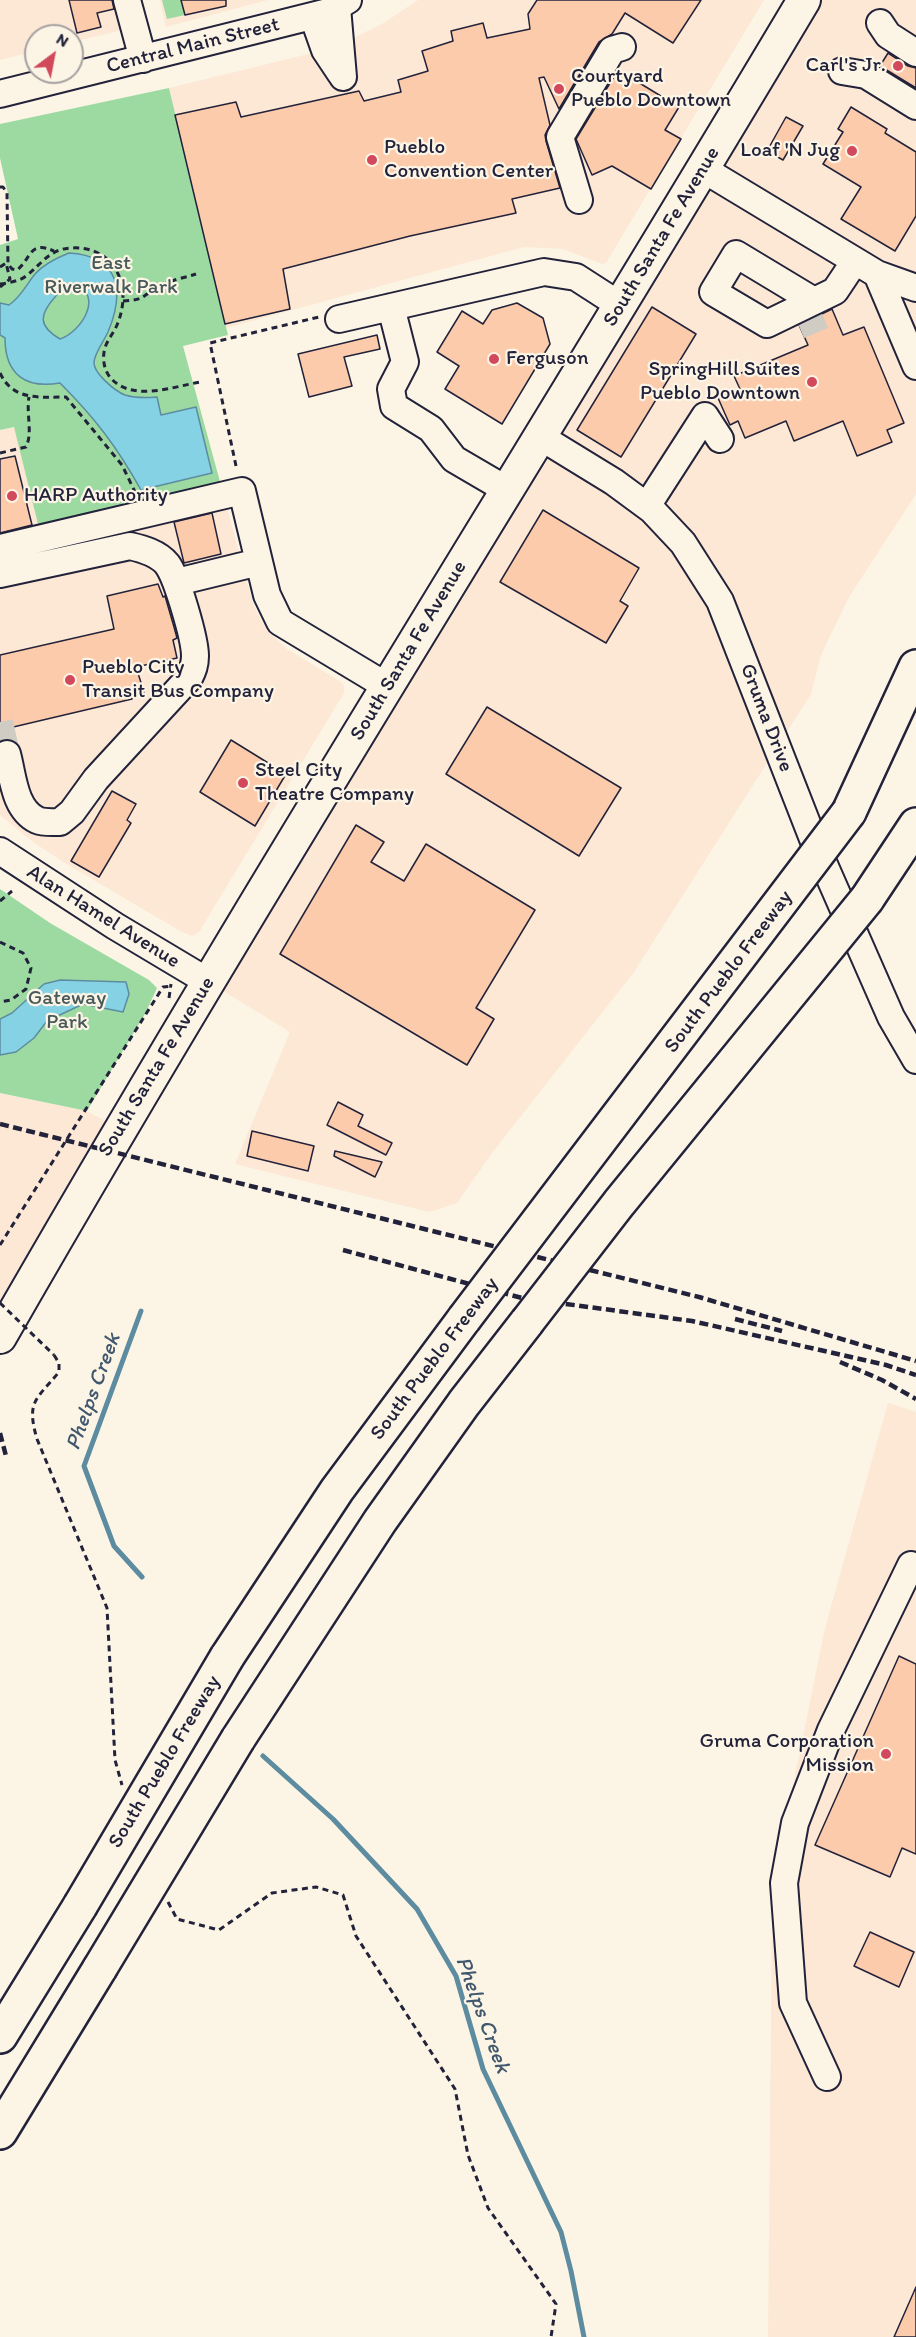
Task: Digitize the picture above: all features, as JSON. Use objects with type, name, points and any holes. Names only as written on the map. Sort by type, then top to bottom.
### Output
[{"type":"highway","points":[[849,812],[916,667]]},
{"type":"highway","name":"South Pueblo Freeway","points":[[0,2036],[80,1906],[227,1657],[338,1490],[849,812],[916,712]]},
{"type":"highway","points":[[0,2132],[238,1739],[380,1521],[464,1403],[619,1203],[867,899],[916,825]]},
{"type":"highway","points":[[867,899],[916,857]]},
{"type":"main road","name":"South Santa Fe Avenue","points":[[0,1336],[207,981],[704,170],[804,0]]},
{"type":"street","points":[[127,0],[143,59]]},
{"type":"street","points":[[313,16],[325,50],[343,77],[342,3]]},
{"type":"street","name":"Central Main Street","points":[[0,93],[313,16],[328,12],[342,3]]},
{"type":"street","points":[[880,23],[888,35],[916,53]]},
{"type":"street","points":[[579,200],[560,137],[612,50],[622,47]]},
{"type":"street","points":[[843,71],[866,75],[916,106]]},
{"type":"street","points":[[704,170],[877,274],[916,288]]},
{"type":"street","points":[[828,301],[736,254],[713,292],[767,324],[828,301],[855,261]]},
{"type":"street","points":[[329,318],[391,308],[544,272],[576,277],[621,306]]},
{"type":"street","points":[[877,274],[916,366]]},
{"type":"street","points":[[391,308],[405,362],[391,389],[394,406],[431,429],[454,459],[507,490]]},
{"type":"street","points":[[772,321],[800,326]]},
{"type":"street","points":[[647,506],[705,416],[720,439]]},
{"type":"street","name":"Gruma Drive","points":[[540,436],[647,506],[683,543],[720,601],[814,844],[891,1017],[916,1060]]},
{"type":"street","points":[[0,548],[242,491],[267,596],[280,621],[388,687]]},
{"type":"street","points":[[0,574],[130,546],[151,552],[166,562],[177,582],[195,653],[194,668],[189,678],[96,779],[72,812],[60,822],[39,821],[27,813],[20,803],[8,754]]},
{"type":"street","points":[[177,582],[259,562]]},
{"type":"street","name":"Alan Hamel Avenue","points":[[0,851],[115,926],[207,981]]},
{"type":"street","points":[[827,2078],[793,2003],[784,1883],[795,1823],[831,1731],[911,1565],[916,1567]]},
{"type":"path","points":[[0,187],[3,187],[7,193],[8,264],[12,269],[17,270],[35,249],[46,247],[54,251],[80,248],[102,254],[120,277],[122,310],[105,347],[104,367],[110,378],[133,391],[151,391],[200,382]]},
{"type":"path","points":[[2,285],[25,278],[54,251]]},
{"type":"path","points":[[0,267],[6,263],[10,279],[2,285]]},
{"type":"path","points":[[123,301],[148,296],[158,287],[196,274]]},
{"type":"path","points":[[236,466],[210,343],[329,318]]},
{"type":"path","points":[[0,373],[5,384],[29,398],[66,397],[122,465],[137,496]]},
{"type":"path","points":[[0,385],[5,384]]},
{"type":"path","points":[[0,453],[26,447],[30,439],[27,410],[29,398]]},
{"type":"path","points":[[0,901],[12,891]]},
{"type":"path","points":[[0,942],[23,953],[31,968],[26,989],[11,1000],[0,1002]]},
{"type":"path","points":[[169,1004],[170,979]]},
{"type":"path","points":[[0,1245],[163,987],[207,981]]},
{"type":"path","points":[[0,1303],[59,1362],[59,1372],[33,1403],[31,1417],[37,1439],[107,1608],[115,1760],[124,1791]]},
{"type":"path","points":[[167,1900],[177,1919],[219,1930],[272,1893],[316,1887],[343,1895],[356,1936],[455,2090],[468,2155],[488,2208],[556,2304],[551,2337]]},
{"type":"shaded area","points":[[0,0],[117,0],[123,22],[119,31],[84,39],[84,24],[24,24],[24,54],[0,60]]},
{"type":"shaded area","points":[[160,0],[268,0],[166,27]]},
{"type":"shaded area","points":[[418,0],[764,0],[606,263],[602,264],[563,249],[524,247],[226,328],[169,88],[333,48],[382,24]]},
{"type":"shaded area","points":[[804,0],[916,0],[916,494],[849,597],[821,655],[811,694],[634,972],[492,1153],[457,1203],[429,1212],[235,1164],[290,1032],[207,981]]},
{"type":"shaded area","points":[[14,427],[222,489],[253,604],[265,628],[287,649],[344,686],[344,693],[199,932],[192,936],[65,863],[33,842],[0,815],[0,430]]},
{"type":"shaded area","points":[[0,1093],[87,1111],[119,1129],[0,1337]]},
{"type":"shaded area","points":[[888,1403],[916,1412],[916,2337],[768,2337],[772,1914],[781,1844],[825,1628]]},
{"type":"green space","points":[[162,0],[181,0],[185,15],[167,19]]},
{"type":"green space","name":"East Riverwalk Park","points":[[169,88],[228,335],[183,346],[222,489],[40,532],[14,427],[0,430],[0,245],[18,239],[0,158],[0,124]]},
{"type":"green space","name":"Gateway Park","points":[[0,889],[50,923],[149,980],[157,988],[145,1014],[87,1111],[0,1093]]},
{"type":"water","points":[[69,253],[99,261],[114,278],[117,290],[113,317],[94,362],[97,371],[111,386],[125,395],[141,398],[157,397],[161,415],[196,407],[212,473],[141,490],[105,434],[60,383],[37,384],[20,377],[13,370],[6,351],[5,338],[0,335],[0,303],[9,305],[20,295],[39,270]],"holes":[[[74,284],[83,289],[88,296],[89,304],[86,313],[75,329],[60,339],[45,325],[43,320],[46,309],[65,287]]]},
{"type":"water","points":[[60,980],[126,982],[129,994],[123,1012],[83,1004],[47,1021],[34,1038],[16,1052],[0,1055],[0,1019],[12,1013],[44,984]]},
{"type":"building","points":[[69,0],[112,0],[114,9],[97,13],[101,27],[84,31],[84,24],[75,24]]},
{"type":"building","points":[[181,0],[226,0],[226,6],[185,15]]},
{"type":"building","name":"Pueblo Convention Center","points":[[537,0],[701,0],[673,43],[625,13],[612,34],[599,42],[559,109],[544,77],[539,78],[550,125],[545,135],[546,141],[560,188],[512,199],[516,213],[410,236],[283,269],[290,309],[225,324],[175,115],[236,102],[241,117],[359,91],[364,101],[401,92],[398,80],[428,71],[422,51],[453,41],[451,31],[483,23],[487,38],[530,29],[528,14]]},
{"type":"building","points":[[888,53],[908,66],[916,68],[916,88],[880,66]]},
{"type":"building","points":[[618,70],[679,107],[665,130],[681,139],[651,189],[612,166],[592,175],[576,139]]},
{"type":"building","points":[[851,107],[887,129],[885,133],[916,152],[916,216],[895,251],[841,219],[861,187],[823,164],[843,132],[838,129]]},
{"type":"building","name":"Loaf 'N Jug","points":[[786,117],[803,126],[783,160],[767,151]]},
{"type":"building","name":"Ferguson","points":[[517,303],[543,318],[550,344],[502,424],[445,389],[459,366],[437,352],[462,311],[483,324],[492,310]]},
{"type":"building","points":[[652,307],[696,334],[621,457],[577,430]]},
{"type":"building","name":"SpringHill Suites Pueblo Downtown","points":[[832,309],[843,335],[864,327],[904,423],[887,430],[892,442],[857,456],[843,421],[794,441],[786,421],[745,438],[738,421],[730,425],[718,398],[740,389],[734,376],[808,345],[799,325]]},
{"type":"building","points":[[377,335],[380,349],[344,357],[352,386],[309,397],[298,354]]},
{"type":"building","name":"HARP Authority","points":[[15,456],[32,525],[0,533],[0,459]]},
{"type":"building","points":[[543,510],[639,568],[620,601],[628,606],[606,643],[500,582]]},
{"type":"building","points":[[212,513],[221,554],[184,563],[174,522]]},
{"type":"building","name":"Pueblo City Transit Bus Company","points":[[158,584],[163,597],[165,596],[177,638],[173,640],[177,658],[136,667],[144,692],[131,695],[132,699],[9,728],[12,740],[0,741],[0,655],[114,629],[107,596]]},
{"type":"building","points":[[487,707],[621,788],[579,856],[446,774]]},
{"type":"building","name":"Steel City Theatre Company","points":[[231,740],[286,774],[255,826],[200,792]]},
{"type":"building","points":[[112,791],[136,804],[127,820],[131,823],[99,877],[71,861]]},
{"type":"building","points":[[356,825],[384,842],[371,862],[404,881],[426,844],[535,910],[476,1008],[494,1019],[467,1065],[280,954]]},
{"type":"building","points":[[338,1102],[363,1115],[358,1126],[392,1143],[386,1155],[327,1125]]},
{"type":"building","points":[[252,1131],[314,1146],[308,1171],[247,1156]]},
{"type":"building","points":[[335,1151],[382,1162],[375,1177],[334,1156]]},
{"type":"building","name":"Gruma Corporation Mission","points":[[899,1656],[916,1664],[916,1854],[902,1848],[890,1877],[815,1845]]},
{"type":"building","points":[[870,1932],[914,1952],[899,1987],[854,1966]]},
{"type":"building","points":[[916,2287],[916,2337],[894,2337]]},
{"type":"waterway","name":"Phelps Creek","points":[[141,1311],[84,1466],[114,1546],[142,1577]]},
{"type":"waterway","name":"Phelps Creek","points":[[263,1756],[333,1819],[417,1909],[456,1976],[483,2069],[561,2232],[584,2337]]},
{"type":"tunnel","points":[[799,326],[834,311]]},
{"type":"tunnel","points":[[0,722],[7,754]]},
{"type":"railway","points":[[0,1124],[699,1297],[916,1361]]},
{"type":"railway","points":[[343,1250],[522,1298],[692,1321],[886,1365],[916,1375]]},
{"type":"railway","points":[[735,1319],[782,1331]]},
{"type":"railway","points":[[840,1362],[882,1380],[916,1399]]},
{"type":"railway","points":[[0,1433],[6,1456]]},
{"type":"place","name":"Carl's Jr.","points":[[898,66]]},
{"type":"place","name":"Courtyard Pueblo Downtown","points":[[559,89]]},
{"type":"place","name":"Loaf 'N Jug","points":[[852,151]]},
{"type":"place","name":"Pueblo Convention Center","points":[[372,160]]},
{"type":"place","name":"Ferguson","points":[[494,359]]},
{"type":"place","name":"SpringHill Suites Pueblo Downtown","points":[[812,382]]},
{"type":"place","name":"HARP Authority","points":[[12,496]]},
{"type":"place","name":"Pueblo City Transit Bus Company","points":[[70,680]]},
{"type":"place","name":"Steel City Theatre Company","points":[[243,783]]},
{"type":"place","name":"Gruma Corporation Mission","points":[[886,1754]]}]
